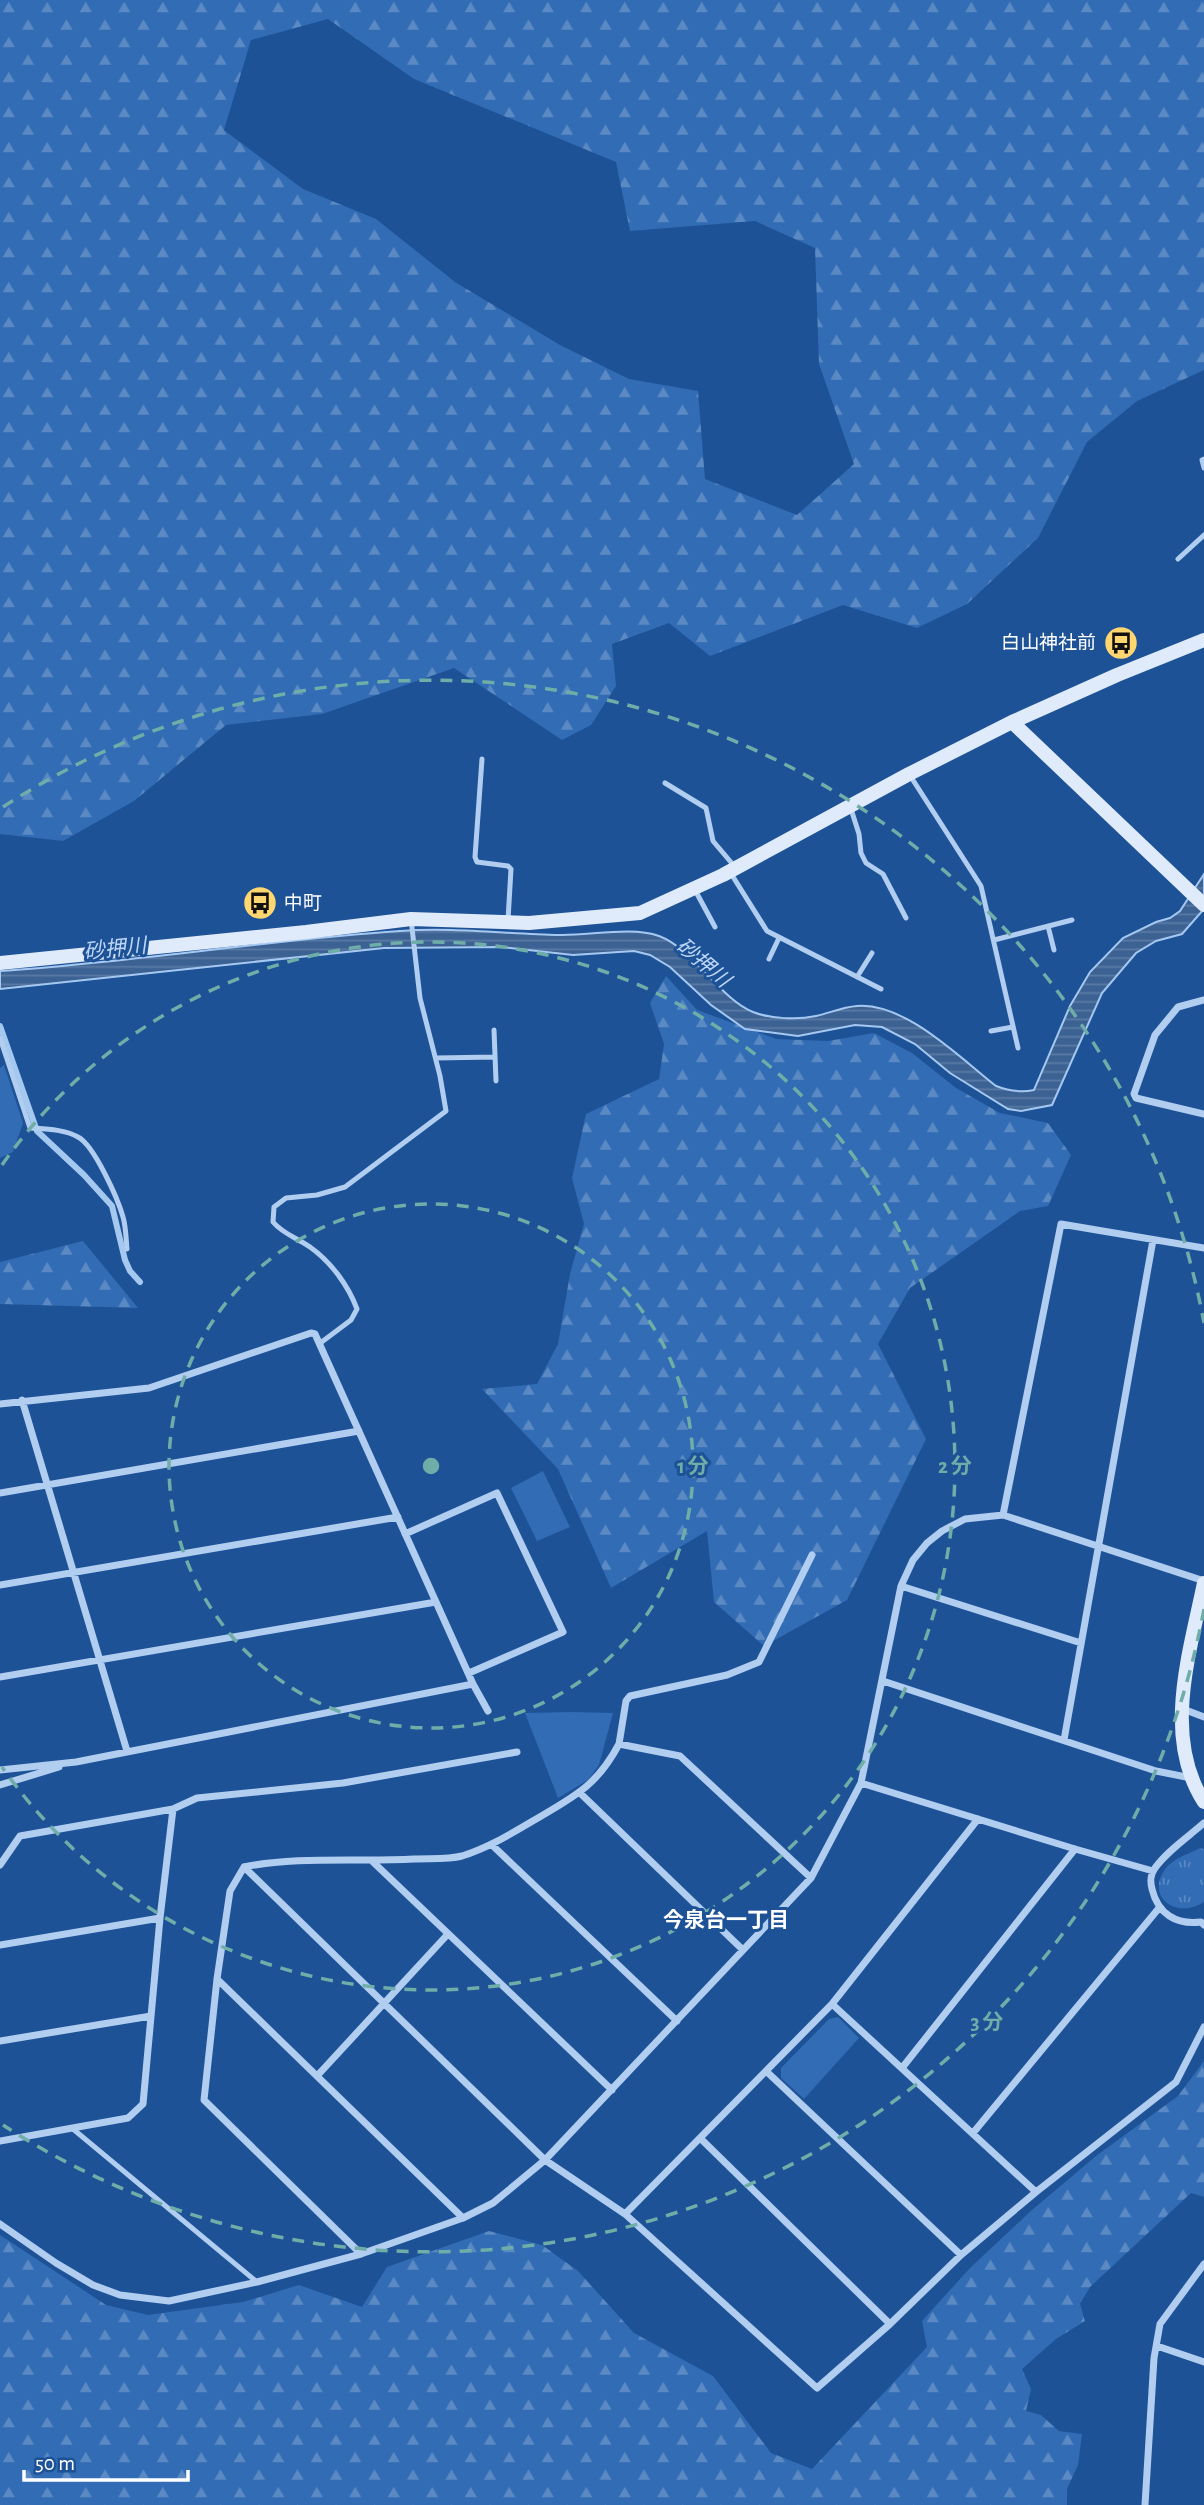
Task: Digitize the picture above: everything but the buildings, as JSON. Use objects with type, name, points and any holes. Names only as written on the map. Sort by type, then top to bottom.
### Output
[{"type":"street","points":[[0,963],[411,919],[529,923],[640,914],[733,870],[909,774],[1012,722],[1204,640]]},
{"type":"street","points":[[1012,722],[1204,905]]},
{"type":"street","points":[[1204,1000],[1178,1007],[1155,1035],[1134,1094],[1136,1098],[1204,1114]]},
{"type":"street","points":[[1003,1515],[1061,1224],[1204,1248]]},
{"type":"street","points":[[1064,1740],[1153,1240]]},
{"type":"street","points":[[0,1404],[149,1388],[311,1333],[315,1334],[473,1684],[488,1711]]},
{"type":"street","points":[[22,1401],[127,1751]]},
{"type":"street","points":[[0,1493],[359,1431]]},
{"type":"street","points":[[405,1534],[497,1493],[563,1632],[468,1673]]},
{"type":"street","points":[[0,2224],[93,2284],[120,2295],[169,2301],[257,2282],[361,2254],[463,2218],[493,2203],[545,2160],[811,1878],[861,1783],[901,1586],[913,1560],[927,1543],[942,1531],[965,1519],[1003,1515],[1204,1582],[1189,1655],[1182,1737],[1191,1778],[1204,1802]]},
{"type":"street","points":[[0,1585],[398,1517]]},
{"type":"street","points":[[361,2254],[204,2101],[216,1979],[230,1891],[244,1867],[265,1862],[459,1857],[492,1845],[594,1782],[608,1765],[619,1744],[626,1702],[631,1696],[727,1675],[759,1662],[812,1555]]},
{"type":"street","points":[[901,1586],[1081,1643]]},
{"type":"street","points":[[0,1677],[436,1602]]},
{"type":"street","points":[[883,1681],[1156,1771],[1191,1778]]},
{"type":"street","points":[[0,1786],[76,1762],[127,1751],[473,1684]]},
{"type":"street","points":[[1183,1709],[1204,1717]]},
{"type":"street","points":[[619,1744],[680,1756],[811,1878]]},
{"type":"street","points":[[0,1865],[20,1836],[173,1809],[197,1798],[343,1783],[517,1752]]},
{"type":"street","points":[[0,1770],[76,1762]]},
{"type":"street","points":[[861,1783],[1153,1871]]},
{"type":"street","points":[[580,1793],[743,1950]]},
{"type":"street","points":[[0,2141],[128,2118],[143,2104],[173,1809]]},
{"type":"street","points":[[625,2214],[832,2004],[978,1819]]},
{"type":"street","points":[[1203,1922],[1188,1924],[1172,1919],[1159,1908],[1150,1881],[1153,1871],[1165,1857],[1204,1823]]},
{"type":"street","points":[[492,1845],[677,2021]]},
{"type":"street","points":[[902,2068],[1075,1849]]},
{"type":"street","points":[[372,1861],[612,2090]]},
{"type":"street","points":[[244,1867],[545,2160],[625,2214],[817,2389],[890,2324],[961,2255],[1176,2082],[1204,2027]]},
{"type":"street","points":[[972,2133],[1159,1908]]},
{"type":"street","points":[[0,1945],[160,1918]]},
{"type":"street","points":[[317,2076],[448,1934]]},
{"type":"street","points":[[216,1979],[463,2218]]},
{"type":"street","points":[[832,2004],[1036,2192]]},
{"type":"street","points":[[0,2041],[151,2016]]},
{"type":"street","points":[[766,2071],[961,2255]]},
{"type":"street","points":[[700,2138],[890,2324]]},
{"type":"street","points":[[1145,2505],[1160,2324],[1204,2264]]},
{"type":"street","points":[[1157,2346],[1204,2362]]},
{"type":"lane","points":[[1204,459],[1204,468]]},
{"type":"lane","points":[[1178,559],[1204,535]]},
{"type":"lane","points":[[482,759],[475,857],[477,862],[508,866],[510,869],[507,923]]},
{"type":"lane","points":[[909,774],[981,886],[1018,1048]]},
{"type":"lane","points":[[665,783],[706,808],[713,841],[733,870],[766,932],[881,989]]},
{"type":"lane","points":[[849,806],[866,863],[883,874],[906,918]]},
{"type":"lane","points":[[694,888],[715,928]]},
{"type":"lane","points":[[319,1344],[351,1320],[357,1309],[347,1288],[326,1262],[311,1248],[273,1222],[274,1207],[286,1198],[317,1195],[345,1186],[446,1111],[436,1058],[420,998],[411,919]]},
{"type":"lane","points":[[994,940],[1072,920]]},
{"type":"lane","points":[[1048,926],[1054,950]]},
{"type":"lane","points":[[769,959],[779,938]]},
{"type":"lane","points":[[857,977],[872,953]]},
{"type":"lane","points":[[991,1031],[1013,1027]]},
{"type":"lane","points":[[494,1030],[496,1081]]},
{"type":"lane","points":[[0,1038],[30,1128],[58,1131],[80,1138],[112,1187],[123,1217],[127,1249]]},
{"type":"lane","points":[[436,1058],[494,1057]]},
{"type":"lane","points":[[73,2129],[257,2282]]},
{"type":"green space","points":[[0,0],[1204,0],[1204,370],[1137,401],[1087,442],[1038,538],[967,604],[917,628],[843,605],[710,656],[669,623],[612,644],[616,686],[591,725],[562,740],[454,668],[322,714],[226,725],[134,801],[63,841],[0,834]],"holes":[[[328,19],[414,79],[616,162],[630,231],[755,221],[815,248],[819,364],[854,464],[797,515],[705,479],[698,391],[629,379],[560,345],[455,282],[376,219],[303,189],[224,130],[251,40]]]},
{"type":"green space","points":[[666,976],[697,1010],[776,1039],[828,1041],[874,1033],[912,1053],[956,1088],[1000,1113],[1048,1123],[1071,1155],[1048,1206],[1020,1211],[910,1288],[878,1344],[926,1439],[847,1600],[764,1646],[714,1602],[707,1531],[611,1588],[558,1469],[482,1389],[537,1384],[558,1344],[570,1274],[584,1224],[572,1178],[586,1114],[659,1079],[664,1044],[650,1003]]},
{"type":"green space","points":[[4,1065],[23,1123],[13,1152],[0,1158],[0,1068]]},
{"type":"green space","points":[[83,1241],[138,1308],[0,1304],[0,1262]]},
{"type":"green space","points":[[543,1471],[570,1527],[537,1541],[511,1488]]},
{"type":"green space","points":[[525,1713],[613,1713],[599,1765],[588,1780],[558,1798]]},
{"type":"green space","points":[[1200,1848],[1204,1849],[1204,1902],[1194,1907],[1174,1907],[1161,1896],[1160,1879],[1173,1862]]},
{"type":"green space","points":[[838,2017],[859,2038],[804,2099],[781,2078],[781,2068],[829,2019]]},
{"type":"green space","points":[[1204,2061],[1204,2197],[1191,2193],[1090,2287],[1080,2304],[1085,2321],[1056,2339],[1022,2369],[1031,2389],[1026,2411],[1041,2415],[1059,2431],[1082,2434],[1078,2465],[1067,2489],[1067,2505],[0,2505],[0,2235],[106,2305],[148,2315],[243,2302],[299,2285],[362,2307],[387,2267],[489,2231],[542,2245],[578,2271],[634,2333],[713,2376],[771,2453],[812,2469],[927,2347],[922,2321],[970,2268],[1032,2210],[1096,2156],[1178,2096]]},
{"type":"shaded area","name":"砂押川","points":[[1204,874],[1204,909],[1182,934],[1156,941],[1136,953],[1102,993],[1052,1105],[1021,1111],[1008,1109],[950,1073],[915,1044],[882,1027],[855,1025],[798,1036],[745,1029],[711,1005],[670,967],[650,955],[634,951],[573,955],[501,947],[384,948],[0,989],[0,971],[350,935],[420,930],[559,935],[648,933],[659,936],[684,952],[730,997],[753,1012],[776,1017],[801,1018],[857,1006],[875,1007],[913,1022],[949,1047],[996,1086],[1029,1091],[1034,1090],[1070,1006],[1090,972],[1123,938],[1180,911]]},
{"type":"waterway","points":[[0,1026],[37,1131],[84,1175],[112,1206],[125,1260],[140,1282]]},
{"type":"place","name":"白山神社前","points":[[1121,643]]},
{"type":"place","name":"中町","points":[[260,903]]},
{"type":"district","name":"今泉台一丁目","points":[[726,1920]]}]
